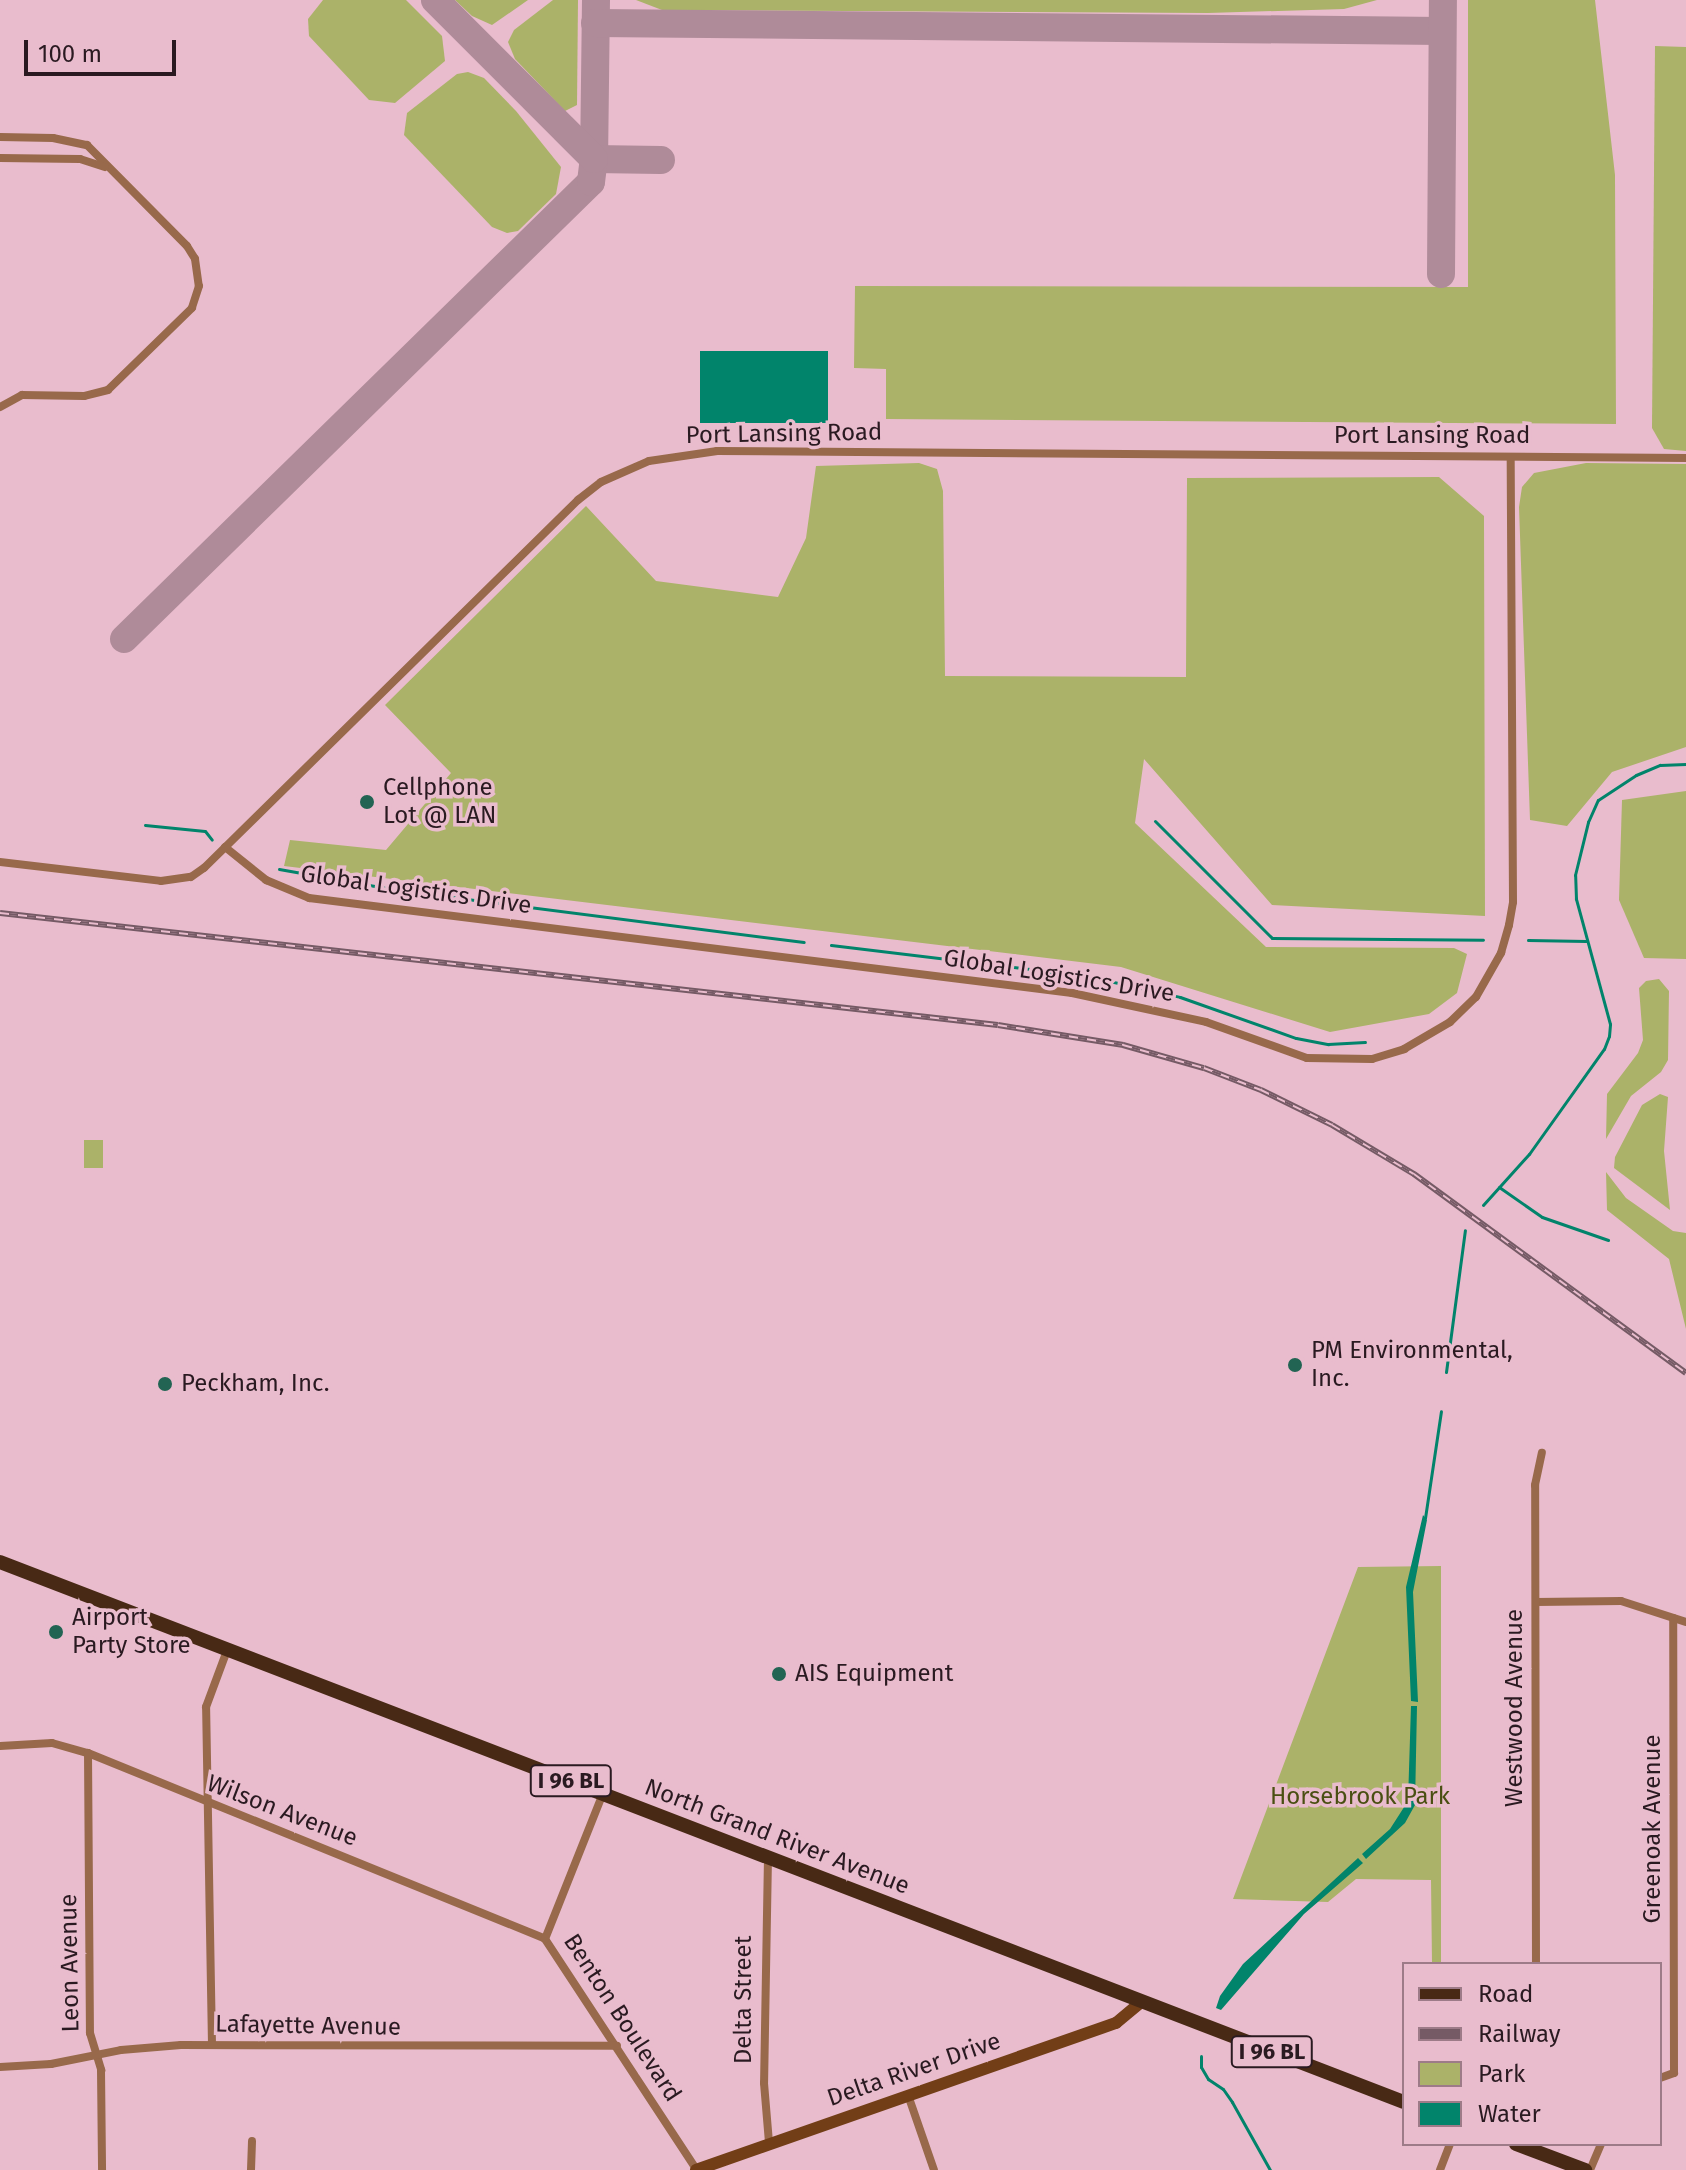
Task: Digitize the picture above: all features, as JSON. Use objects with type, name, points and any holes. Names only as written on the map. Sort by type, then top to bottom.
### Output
[{"type":"main road","name":"North Grand River Avenue","points":[[0,1562],[1402,2101]]},
{"type":"main road","points":[[1526,2146],[1587,2170]]},
{"type":"street","points":[[0,137],[77,141],[110,169],[195,259],[199,286],[192,308],[108,390],[84,396],[22,395],[0,407]]},
{"type":"street","points":[[0,158],[80,159],[110,169]]},
{"type":"street","name":"Port Lansing Road","points":[[0,862],[180,880],[204,868],[578,500],[601,482],[649,461],[717,451],[1686,458]]},
{"type":"street","name":"Global Logistics Drive","points":[[225,847],[266,880],[309,898],[1099,997],[1206,1022],[1307,1058],[1372,1059],[1404,1049],[1450,1022],[1476,997],[1501,953],[1509,925],[1513,902],[1511,457]]},
{"type":"street","name":"Westwood Avenue","points":[[1536,1962],[1535,1485],[1542,1453]]},
{"type":"street","points":[[1536,1602],[1621,1601],[1686,1622]]},
{"type":"street","name":"Greenoak Avenue","points":[[1673,1618],[1674,2073]]},
{"type":"street","points":[[212,2045],[207,1697],[228,1648]]},
{"type":"street","name":"Wilson Avenue","points":[[0,1746],[52,1743],[88,1753],[208,1805],[545,1939]]},
{"type":"street","name":"Leon Avenue","points":[[88,1753],[90,2033],[94,2055],[101,2070],[102,2170]]},
{"type":"street","name":"Benton Boulevard","points":[[603,1793],[545,1939],[696,2170]]},
{"type":"street","points":[[1673,1798],[1686,1798]]},
{"type":"street","name":"Delta Street","points":[[768,1857],[764,1891],[764,2083],[769,2143]]},
{"type":"street","points":[[1674,1936],[1686,1936]]},
{"type":"street","name":"Delta River Drive","points":[[696,2170],[1116,2023],[1141,2002]]},
{"type":"street","name":"Lafayette Avenue","points":[[0,2067],[51,2064],[144,2047],[617,2046]]},
{"type":"street","points":[[1662,2077],[1686,2073]]},
{"type":"street","points":[[908,2095],[934,2170]]},
{"type":"street","points":[[251,2170],[252,2141]]},
{"type":"street","points":[[1440,2170],[1449,2146]]},
{"type":"street","points":[[1587,2170],[1600,2146]]},
{"type":"green space","points":[[323,0],[406,0],[442,36],[445,61],[395,103],[369,100],[309,36],[308,19]]},
{"type":"green space","points":[[455,0],[528,0],[492,25],[472,16]]},
{"type":"green space","points":[[553,0],[578,0],[577,105],[565,111],[515,59],[508,42],[514,30]]},
{"type":"green space","points":[[636,0],[1377,0],[1344,9],[1208,13],[662,10]]},
{"type":"green space","points":[[1468,0],[1595,0],[1615,175],[1616,424],[886,419],[886,369],[854,368],[855,286],[1468,287]]},
{"type":"green space","points":[[1655,46],[1686,47],[1686,451],[1664,449],[1652,428]]},
{"type":"green space","points":[[468,72],[484,78],[516,111],[561,167],[556,194],[518,231],[507,233],[492,227],[404,135],[407,113],[457,74]]},
{"type":"green space","points":[[919,463],[937,469],[943,491],[945,676],[1186,677],[1187,478],[1439,477],[1484,516],[1485,916],[1272,905],[1144,759],[1135,823],[1266,947],[1454,948],[1467,954],[1457,993],[1429,1014],[1330,1032],[1121,967],[284,866],[290,840],[386,850],[451,773],[385,705],[586,506],[656,581],[778,597],[806,538],[816,466]]},
{"type":"green space","points":[[1586,463],[1686,464],[1686,747],[1612,772],[1567,826],[1530,820],[1519,507],[1522,487],[1534,473]]},
{"type":"green space","points":[[1686,791],[1686,959],[1644,958],[1619,900],[1622,800]]},
{"type":"green space","points":[[1659,979],[1669,991],[1668,1060],[1661,1072],[1631,1096],[1606,1139],[1607,1094],[1638,1053],[1643,1040],[1639,988],[1646,981]]},
{"type":"green space","points":[[1660,1094],[1668,1097],[1664,1151],[1670,1210],[1614,1168],[1615,1157],[1642,1105]]},
{"type":"green space","points":[[84,1140],[103,1140],[103,1168],[84,1168]]},
{"type":"green space","points":[[1606,1172],[1626,1198],[1673,1231],[1686,1233],[1686,1329],[1669,1259],[1607,1210]]},
{"type":"green space","name":"Horsebrook Park","points":[[1441,1566],[1441,1962],[1432,1962],[1431,1880],[1356,1879],[1328,1902],[1233,1899],[1358,1567]]},
{"type":"water","points":[[700,351],[828,351],[828,423],[700,423]]},
{"type":"water","points":[[1423,1515],[1427,1520],[1413,1592],[1418,1702],[1411,1701],[1406,1587]]},
{"type":"water","points":[[1411,1706],[1417,1706],[1415,1805],[1405,1823],[1366,1859],[1362,1854],[1390,1829],[1408,1801]]},
{"type":"water","points":[[1358,1858],[1363,1863],[1304,1914],[1221,2010],[1216,2008],[1220,1996],[1243,1964]]},
{"type":"waterway","points":[[1483,1205],[1529,1154],[1604,1049],[1609,1036],[1610,1024],[1576,899],[1575,875],[1588,822],[1598,800],[1636,775],[1660,765],[1686,764]]},
{"type":"waterway","points":[[1155,821],[1272,938],[1483,940]]},
{"type":"waterway","points":[[145,825],[205,831],[212,840]]},
{"type":"waterway","points":[[279,869],[397,890],[804,942]]},
{"type":"waterway","points":[[1528,940],[1586,941]]},
{"type":"waterway","points":[[831,945],[1087,976],[1180,997],[1296,1038],[1328,1044],[1365,1042]]},
{"type":"waterway","points":[[1499,1187],[1542,1217],[1608,1240]]},
{"type":"waterway","points":[[1446,1372],[1465,1230]]},
{"type":"waterway","points":[[1425,1518],[1441,1411]]},
{"type":"waterway","points":[[1201,2056],[1201,2067],[1208,2079],[1223,2089],[1232,2102],[1270,2170]]},
{"type":"taxiway","points":[[124,639],[591,182],[594,159],[435,0]]},
{"type":"taxiway","points":[[596,0],[594,159],[661,160]]},
{"type":"taxiway","points":[[1441,274],[1443,0]]},
{"type":"taxiway","points":[[595,23],[1442,31]]},
{"type":"railway","points":[[0,913],[998,1025],[1123,1045],[1204,1068],[1261,1090],[1332,1125],[1414,1174],[1686,1373]]},
{"type":"place","name":"Cellphone Lot @ LAN","points":[[367,802]]},
{"type":"place","name":"PM Environmental, Inc.","points":[[1295,1365]]},
{"type":"place","name":"Peckham, Inc.","points":[[165,1384]]},
{"type":"place","name":"Airport Party Store","points":[[56,1632]]},
{"type":"place","name":"AIS Equipment","points":[[779,1674]]}]
